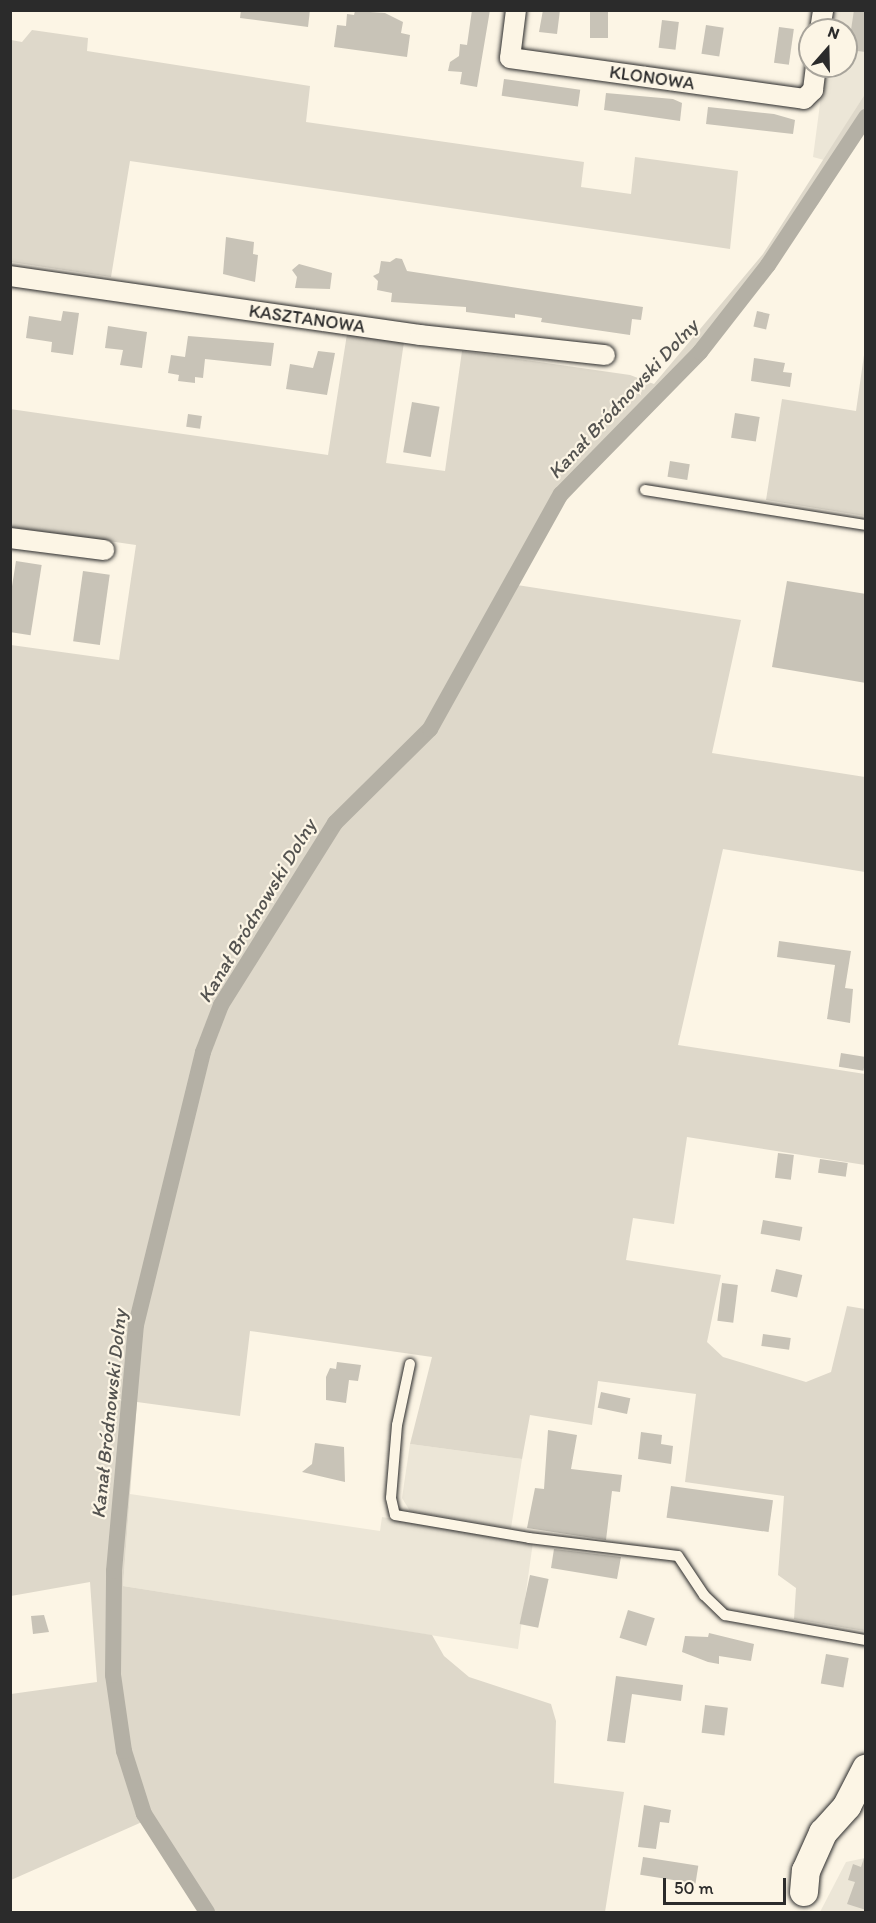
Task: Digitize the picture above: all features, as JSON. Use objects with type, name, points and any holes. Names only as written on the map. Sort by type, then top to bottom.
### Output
[{"type":"main road","points":[[799,1902],[806,1871],[823,1833],[856,1810],[866,1769]]},
{"type":"street","name":"KLONOWA","points":[[516,10],[510,58],[804,99],[813,90],[814,78]]},
{"type":"street","name":"KASZTANOWA","points":[[10,276],[420,335],[605,355]]},
{"type":"street","points":[[10,538],[104,550]]},
{"type":"lane","points":[[645,490],[866,525]]},
{"type":"lane","points":[[410,1364],[397,1425],[391,1498],[395,1515],[529,1538],[678,1556],[704,1595],[725,1616],[866,1640]]},
{"type":"shaded area","points":[[832,11],[865,11],[865,94],[824,160],[813,157],[823,78],[858,78],[858,18],[831,18]]},
{"type":"shaded area","points":[[32,30],[88,38],[87,51],[310,86],[306,122],[584,162],[581,187],[631,194],[635,157],[738,171],[730,249],[130,161],[111,277],[11,262],[11,40],[22,42]]},
{"type":"shaded area","points":[[865,94],[865,129],[818,204],[743,306],[557,511],[517,585],[741,620],[712,753],[865,777],[865,872],[723,849],[678,1045],[865,1074],[865,1165],[687,1137],[674,1224],[633,1218],[626,1260],[721,1275],[707,1342],[723,1357],[806,1382],[831,1372],[847,1306],[865,1309],[865,1631],[794,1619],[796,1588],[778,1575],[784,1496],[685,1482],[696,1394],[598,1381],[592,1425],[530,1415],[522,1459],[410,1444],[432,1357],[250,1331],[240,1416],[137,1402],[123,1586],[432,1635],[444,1656],[469,1677],[551,1704],[556,1721],[554,1783],[624,1792],[605,1912],[201,1912],[142,1822],[11,1880],[11,1694],[97,1682],[90,1582],[11,1596],[11,645],[119,660],[136,545],[11,527],[10,409],[328,455],[347,334],[404,342],[386,463],[445,471],[462,351],[630,375],[654,384],[763,254]]},
{"type":"shaded area","points":[[865,348],[865,516],[766,500],[782,399],[856,411]]},
{"type":"shaded area","points":[[410,1444],[522,1459],[511,1528],[410,1511],[402,1498]]},
{"type":"shaded area","points":[[130,1494],[380,1531],[382,1517],[533,1542],[518,1649],[123,1586]]},
{"type":"shaded area","points":[[865,1858],[865,1912],[820,1912],[846,1862]]},
{"type":"building","points":[[241,10],[310,10],[308,27],[240,18]]},
{"type":"building","points":[[472,10],[490,10],[477,87],[460,84],[462,72],[448,71],[450,62],[459,56],[460,44],[467,45]]},
{"type":"building","points":[[543,10],[560,10],[557,34],[539,32]]},
{"type":"building","points":[[590,10],[608,10],[608,38],[590,38]]},
{"type":"building","points":[[854,10],[866,10],[866,52],[858,51],[858,18],[853,18]]},
{"type":"building","points":[[355,11],[385,13],[403,22],[401,33],[410,35],[407,57],[334,47],[337,25],[346,26],[347,14],[354,15]]},
{"type":"building","points":[[662,20],[679,22],[675,50],[659,48]]},
{"type":"building","points":[[706,25],[724,28],[719,56],[701,54]]},
{"type":"building","points":[[779,27],[794,29],[789,65],[774,63]]},
{"type":"building","points":[[504,79],[580,90],[578,107],[502,96]]},
{"type":"building","points":[[606,93],[673,99],[682,103],[680,121],[604,110]]},
{"type":"building","points":[[708,107],[774,114],[795,120],[793,134],[706,124]]},
{"type":"building","points":[[226,237],[254,242],[253,254],[258,255],[255,282],[223,274]]},
{"type":"building","points":[[396,258],[402,259],[407,271],[643,307],[641,320],[632,319],[630,335],[541,322],[542,318],[515,314],[515,318],[466,312],[466,307],[391,302],[392,293],[377,290],[378,281],[373,276],[379,273],[381,261],[390,262]]},
{"type":"building","points":[[299,264],[332,273],[330,289],[295,288],[297,277],[292,270]]},
{"type":"building","points":[[63,311],[79,313],[73,355],[51,352],[52,342],[26,338],[29,316],[61,321]]},
{"type":"building","points":[[757,311],[770,314],[766,330],[753,327]]},
{"type":"building","points":[[108,326],[147,332],[142,368],[120,365],[123,350],[105,348]]},
{"type":"building","points":[[188,336],[274,343],[271,366],[205,359],[203,378],[195,377],[195,383],[178,381],[179,375],[168,373],[171,355],[185,357]]},
{"type":"building","points":[[318,351],[335,353],[327,395],[286,389],[290,364],[313,368]]},
{"type":"building","points":[[754,358],[785,363],[783,372],[792,373],[790,387],[751,381]]},
{"type":"building","points":[[412,402],[440,407],[431,457],[403,452]]},
{"type":"building","points":[[735,413],[760,417],[756,442],[731,438]]},
{"type":"building","points":[[188,414],[202,416],[200,429],[186,427]]},
{"type":"building","points":[[670,461],[690,464],[687,480],[667,477]]},
{"type":"building","points":[[16,561],[42,565],[31,635],[10,632],[10,599]]},
{"type":"building","points":[[83,571],[110,575],[100,645],[73,641]]},
{"type":"building","points":[[787,581],[866,594],[866,683],[772,667]]},
{"type":"building","points":[[779,941],[851,951],[845,988],[853,989],[850,1023],[827,1019],[835,965],[777,957]]},
{"type":"building","points":[[841,1053],[866,1057],[864,1071],[839,1067]]},
{"type":"building","points":[[778,1153],[794,1155],[791,1180],[775,1178]]},
{"type":"building","points":[[820,1159],[848,1163],[846,1177],[818,1173]]},
{"type":"building","points":[[763,1220],[802,1227],[800,1241],[761,1234]]},
{"type":"building","points":[[776,1269],[802,1275],[797,1297],[771,1291]]},
{"type":"building","points":[[722,1283],[738,1285],[733,1323],[717,1321]]},
{"type":"building","points":[[763,1334],[791,1338],[789,1350],[761,1346]]},
{"type":"building","points":[[337,1362],[361,1365],[358,1381],[349,1380],[346,1403],[326,1400],[326,1377],[330,1368],[336,1369]]},
{"type":"building","points":[[601,1392],[630,1398],[627,1414],[598,1408]]},
{"type":"building","points":[[548,1430],[577,1435],[571,1469],[622,1475],[620,1492],[612,1491],[606,1540],[527,1528],[535,1488],[544,1489]]},
{"type":"building","points":[[641,1432],[662,1435],[661,1444],[673,1446],[671,1464],[638,1459]]},
{"type":"building","points":[[315,1443],[344,1447],[345,1482],[302,1472],[312,1464]]},
{"type":"building","points":[[671,1486],[773,1500],[769,1532],[667,1518]]},
{"type":"building","points":[[554,1549],[621,1557],[617,1579],[551,1568]]},
{"type":"building","points":[[530,1575],[549,1579],[538,1628],[520,1624]]},
{"type":"building","points":[[628,1610],[655,1618],[646,1646],[620,1638]]},
{"type":"building","points":[[44,1615],[49,1632],[33,1634],[31,1616]]},
{"type":"building","points":[[709,1633],[754,1644],[751,1661],[719,1656],[719,1664],[682,1652],[685,1636],[708,1637]]},
{"type":"building","points":[[826,1654],[849,1658],[843,1688],[821,1684]]},
{"type":"building","points":[[616,1676],[683,1685],[681,1701],[632,1694],[625,1743],[607,1741]]},
{"type":"building","points":[[705,1705],[728,1708],[724,1736],[702,1733]]},
{"type":"building","points":[[644,1805],[671,1810],[669,1823],[660,1822],[656,1849],[638,1847]]},
{"type":"building","points":[[643,1857],[698,1866],[695,1884],[640,1875]]},
{"type":"building","points":[[864,1858],[866,1859],[866,1910],[847,1904],[855,1882],[848,1880],[853,1864],[861,1867]]},
{"type":"waterway","name":"Kanał Bródnowski Dolny","points":[[207,1912],[144,1814],[124,1751],[113,1675],[114,1571],[136,1325],[203,1052],[221,1005],[335,823],[430,729],[561,494],[700,352],[768,265],[866,117]]}]
